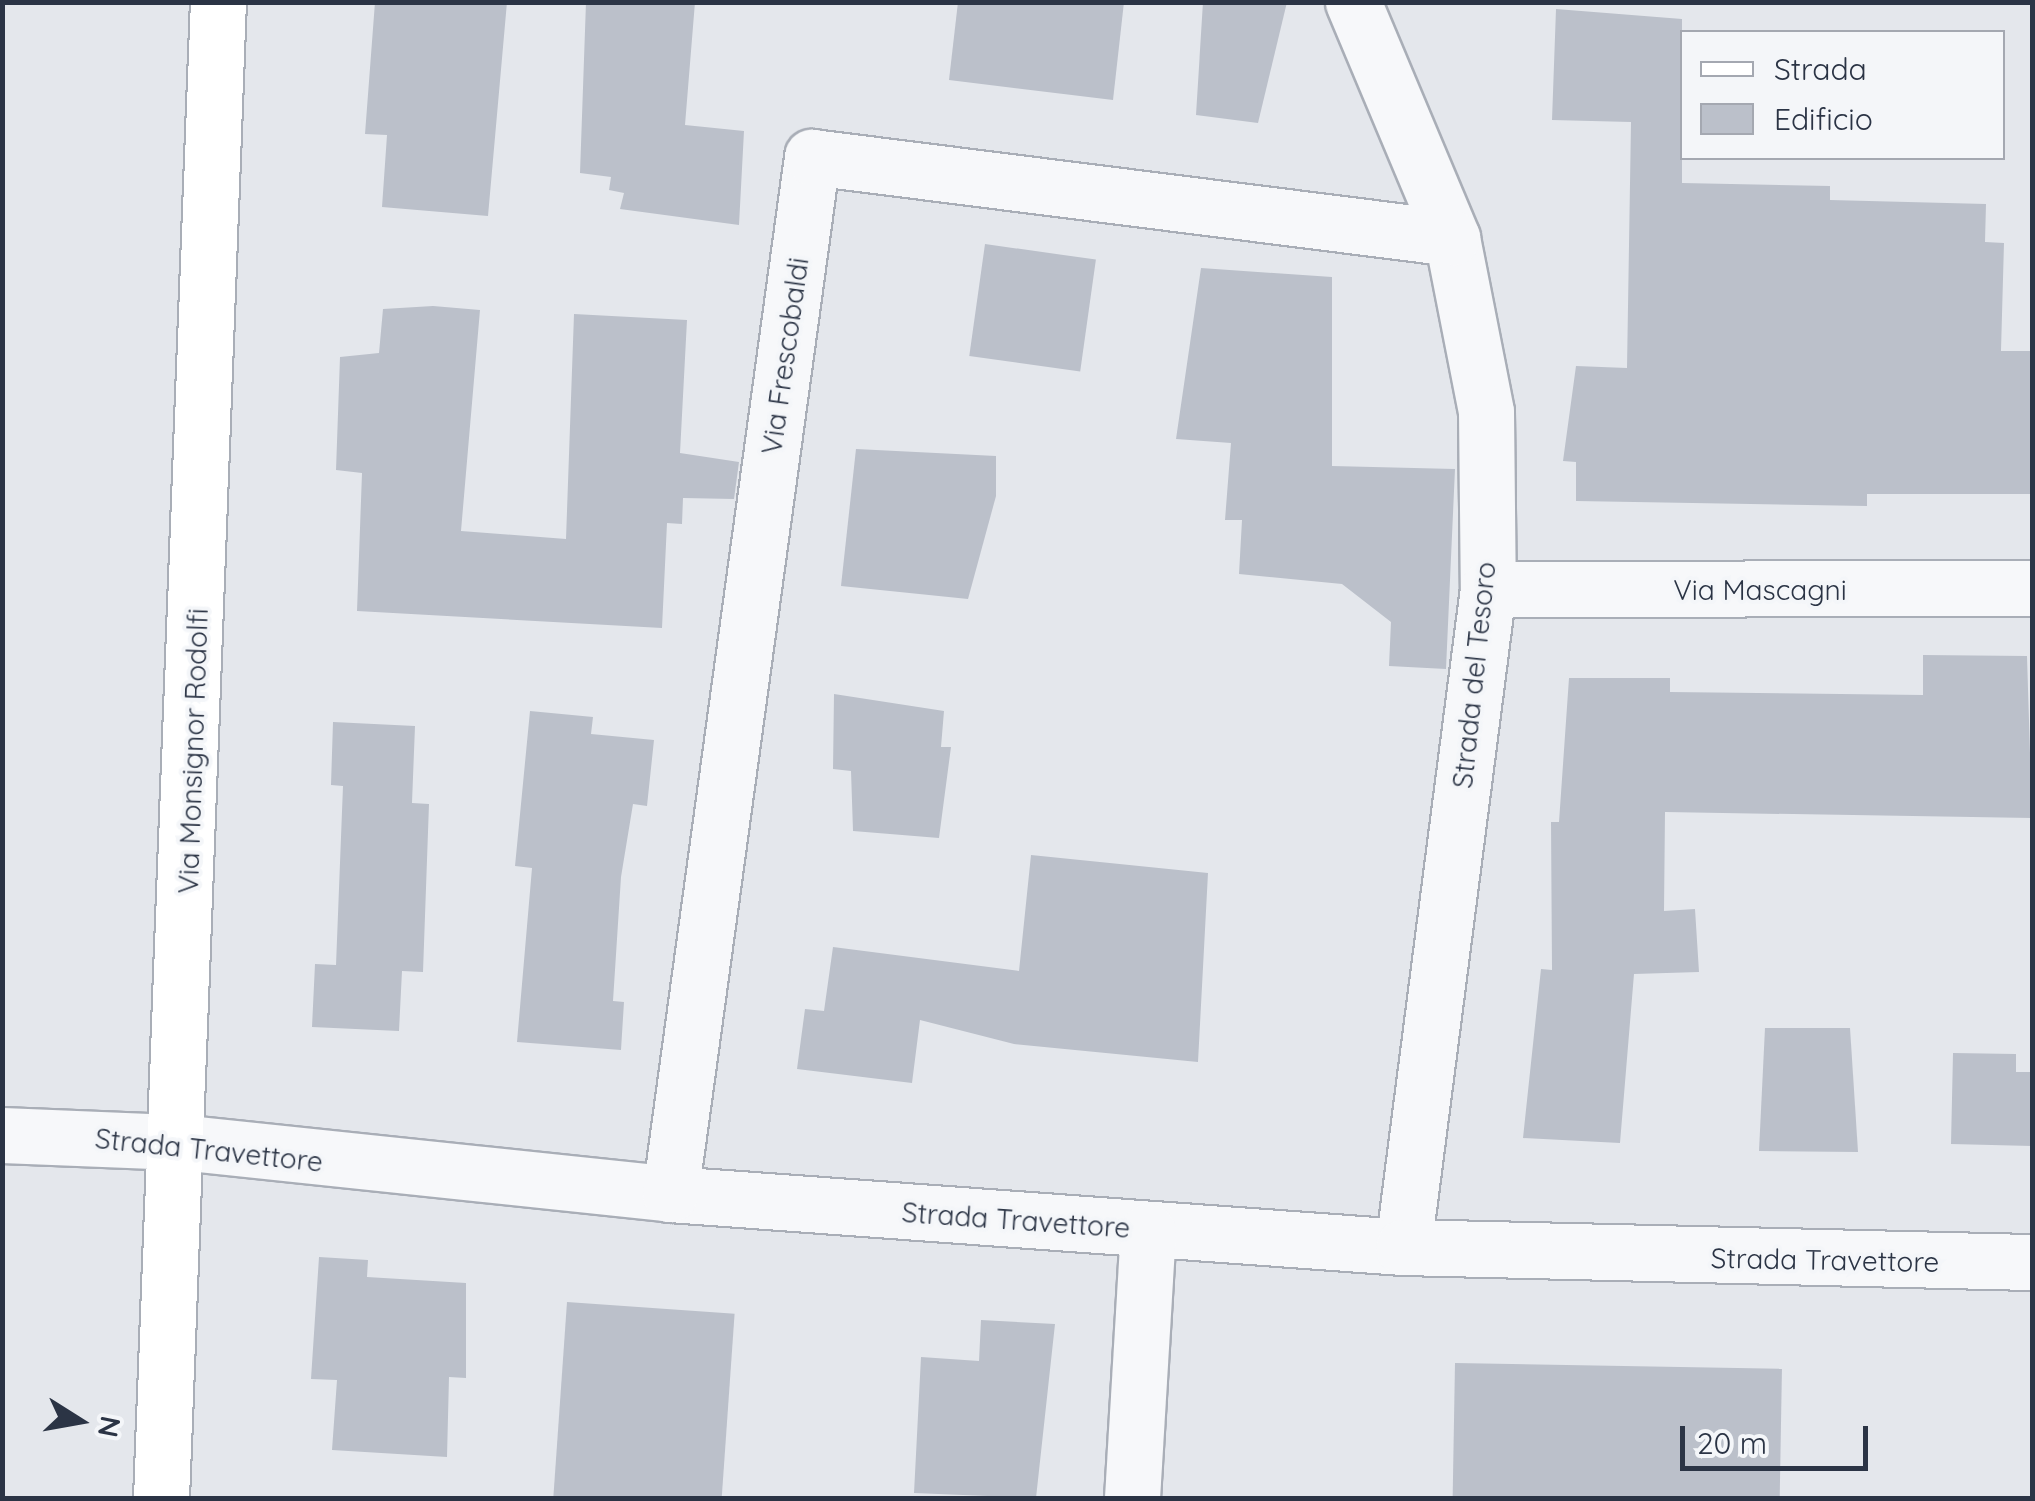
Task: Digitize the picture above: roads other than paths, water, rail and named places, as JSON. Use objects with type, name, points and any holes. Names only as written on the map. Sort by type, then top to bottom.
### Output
[{"type":"street","name":"Via Monsignor Rodolfi","points":[[162,1498],[179,1142],[218,2]]},
{"type":"street","name":"Strada del Tesoro","points":[[1353,2],[1452,238],[1486,412],[1488,588],[1404,1246]]},
{"type":"street","name":"Via Frescobaldi","points":[[670,1194],[812,157],[1452,238]]},
{"type":"street","name":"Via Mascagni","points":[[1488,588],[2032,588]]},
{"type":"street","name":"Strada Travettore","points":[[2,1135],[179,1142],[670,1194],[1148,1230],[1404,1246],[2032,1262]]},
{"type":"street","points":[[1132,1498],[1148,1230]]}]
